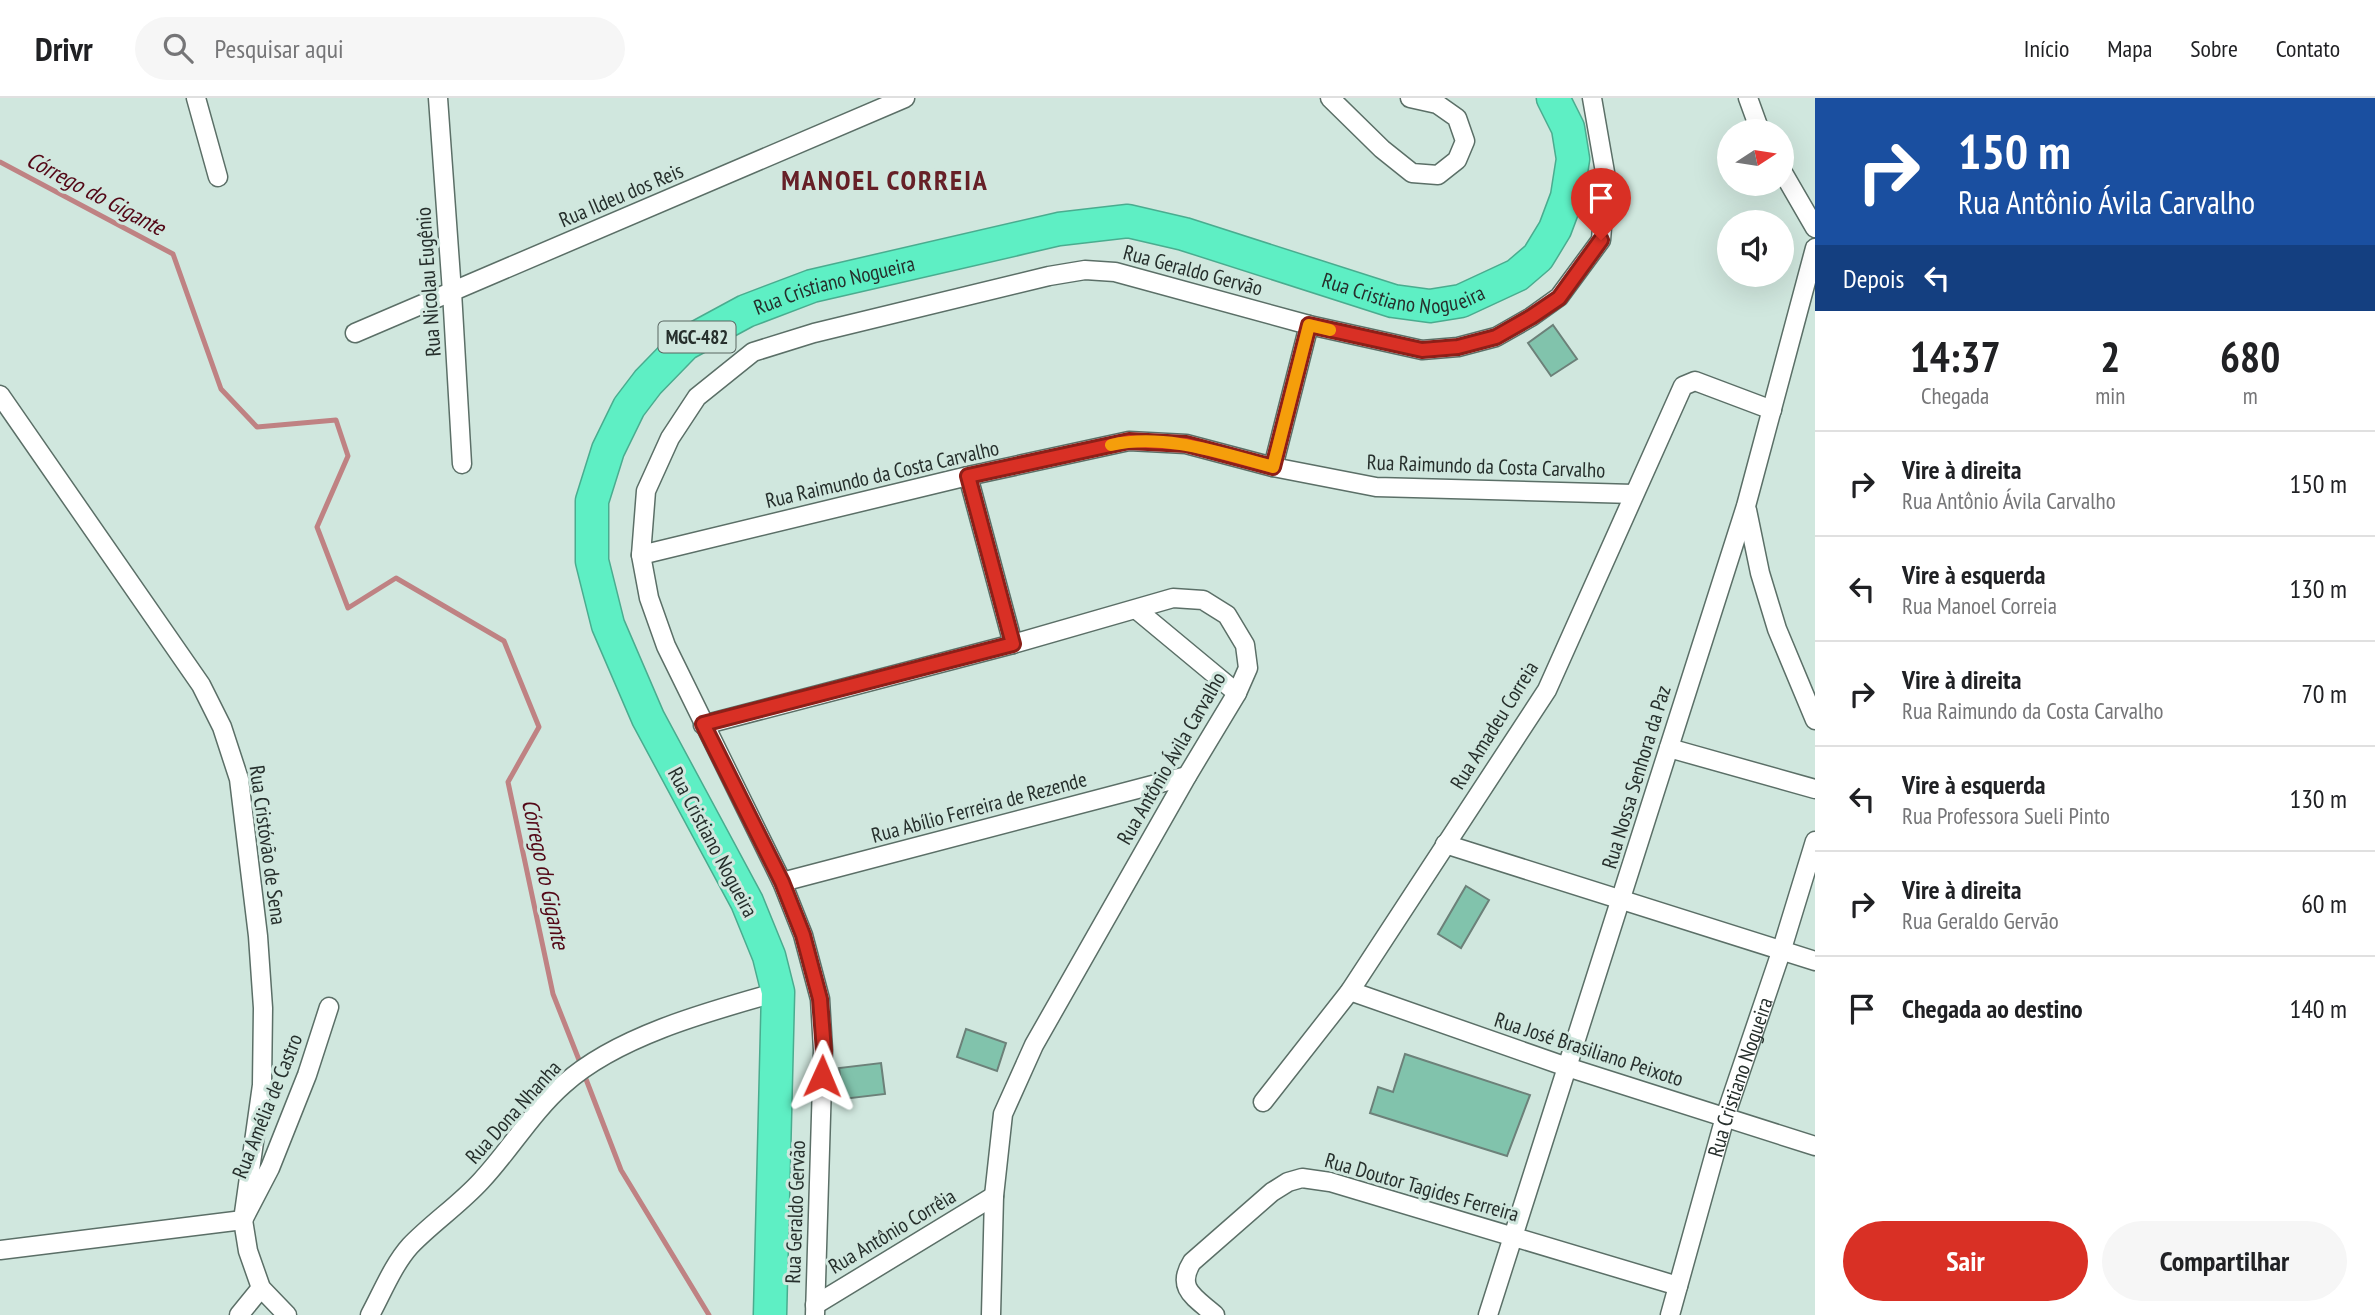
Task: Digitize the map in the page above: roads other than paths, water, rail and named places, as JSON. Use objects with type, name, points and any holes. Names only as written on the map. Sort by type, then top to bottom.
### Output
[{"type":"highway","name":"Rua Cristiano Nogueira","points":[[770,1315],[778,992],[769,956],[747,902],[643,706],[608,625],[592,561],[592,501],[608,450],[629,407],[648,382],[685,344],[746,311],[812,286],[1059,229],[1128,221],[1184,234],[1393,302],[1430,306],[1461,301],[1517,275],[1538,257],[1555,229],[1567,197],[1573,159],[1568,128],[1553,98]]},
{"type":"street","points":[[196,98],[218,177]]},
{"type":"street","name":"Rua Ildeu dos Reis","points":[[355,332],[905,98]]},
{"type":"street","points":[[1330,98],[1382,149],[1412,173],[1438,175],[1457,160],[1465,141],[1457,118],[1437,104],[1410,98]]},
{"type":"street","name":"Rua Geraldo Gervão","points":[[815,1310],[824,1051],[820,999],[803,935],[782,882],[666,646],[649,598],[641,555],[646,491],[670,438],[697,397],[753,352],[814,333],[1049,276],[1085,270],[1115,272],[1309,325],[1422,350],[1458,347],[1496,337],[1559,298],[1601,240],[1606,178],[1592,98]]},
{"type":"street","points":[[1748,98],[1756,119]]},
{"type":"street","name":"Rua Nicolau Eugênio","points":[[443,100],[462,464]]},
{"type":"street","points":[[1794,192],[1815,228]]},
{"type":"street","name":"Rua Nossa Senhora da Paz","points":[[1488,1315],[1746,506],[1815,248]]},
{"type":"street","points":[[1273,467],[1309,325]]},
{"type":"street","name":"Rua Amadeu Correia","points":[[1263,1102],[1350,991],[1547,690],[1683,386],[1695,381],[1772,410]]},
{"type":"street","name":"Rua Cristóvão de Sena","points":[[0,395],[201,685],[222,727],[239,779],[250,862],[263,1008],[262,1085],[243,1220],[248,1251],[261,1288],[286,1315]]},
{"type":"street","name":"Rua Raimundo da Costa Carvalho","points":[[641,555],[968,476],[1129,441],[1186,444],[1273,467],[1376,487],[1634,494]]},
{"type":"street","points":[[968,476],[1013,644]]},
{"type":"street","points":[[1746,506],[1760,573],[1777,629],[1813,705]]},
{"type":"street","name":"Rua Antônio Ávila Carvalho","points":[[703,724],[1013,644],[1173,598],[1203,600],[1227,615],[1245,645],[1248,668],[1237,693],[1034,1045],[1003,1114],[994,1196],[990,1315]]},
{"type":"street","points":[[1137,610],[1237,693]]},
{"type":"street","points":[[1669,748],[1815,789]]},
{"type":"street","name":"Rua Abílio Ferreira de Rezende","points":[[782,882],[1187,776]]},
{"type":"street","name":"Rua Cristiano Nogueira","points":[[1670,1315],[1726,1117],[1782,952],[1815,841]]},
{"type":"street","points":[[1444,844],[1815,961]]},
{"type":"street","name":"Rua José Brasiliano Peixoto","points":[[1350,991],[1567,1067],[1815,1146]]},
{"type":"street","name":"Rua Dona Nhanha","points":[[370,1315],[408,1248],[482,1181],[564,1084],[601,1056],[652,1033],[721,1008],[778,992]]},
{"type":"street","name":"Rua Amélia de Castro","points":[[243,1220],[270,1168],[307,1075],[329,1007]]},
{"type":"street","name":"Rua Doutor Tagides Ferreira","points":[[1215,1315],[1193,1296],[1185,1284],[1184,1277],[1192,1262],[1272,1192],[1288,1182],[1302,1178],[1330,1182],[1678,1286]]},
{"type":"street","name":"Rua Antônio Corrêia","points":[[815,1310],[994,1196]]},
{"type":"street","points":[[0,1250],[243,1220]]},
{"type":"street","points":[[239,1315],[261,1288]]},
{"type":"waterway","name":"Córrego do Gigante","points":[[0,162],[173,254],[221,389],[257,427],[336,420],[348,456],[317,527],[348,608],[396,578],[504,641],[539,727],[508,782],[553,994],[581,1065]]},
{"type":"waterway","name":"Córrego do Gigante","points":[[584,1074],[621,1170],[709,1315]]},
{"type":"district","name":"MANOEL CORREIA","points":[[885,179]]}]
